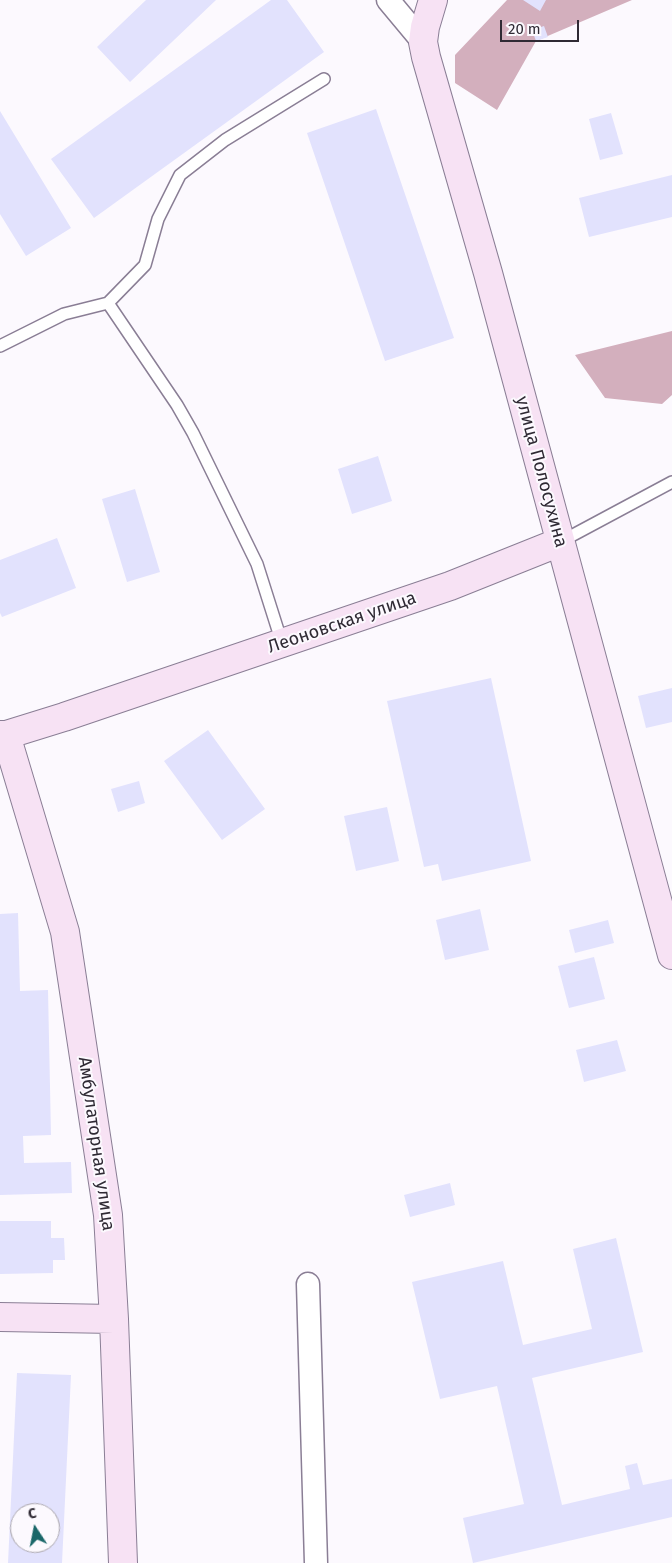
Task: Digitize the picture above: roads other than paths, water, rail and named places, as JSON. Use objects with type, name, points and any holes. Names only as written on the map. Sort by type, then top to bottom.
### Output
[{"type":"street","name":"улица Полосухина","points":[[388,0],[423,42],[488,273],[672,955]]},
{"type":"street","points":[[423,42],[427,17],[433,0]]},
{"type":"street","name":"Леоновская улица","points":[[3,735],[64,717],[450,586],[560,542]]},
{"type":"street","name":"Амбулаторная улица","points":[[3,735],[65,932],[108,1215],[114,1319],[123,1563]]},
{"type":"street","points":[[308,1284],[316,1563]]},
{"type":"street","points":[[0,1317],[114,1319]]},
{"type":"lane","points":[[0,346],[64,314],[108,303],[145,266],[158,219],[180,175],[225,140],[324,79]]},
{"type":"lane","points":[[108,303],[177,405],[193,433],[257,564],[282,643]]},
{"type":"lane","name":"Леоновская улица","points":[[560,542],[672,482]]}]
